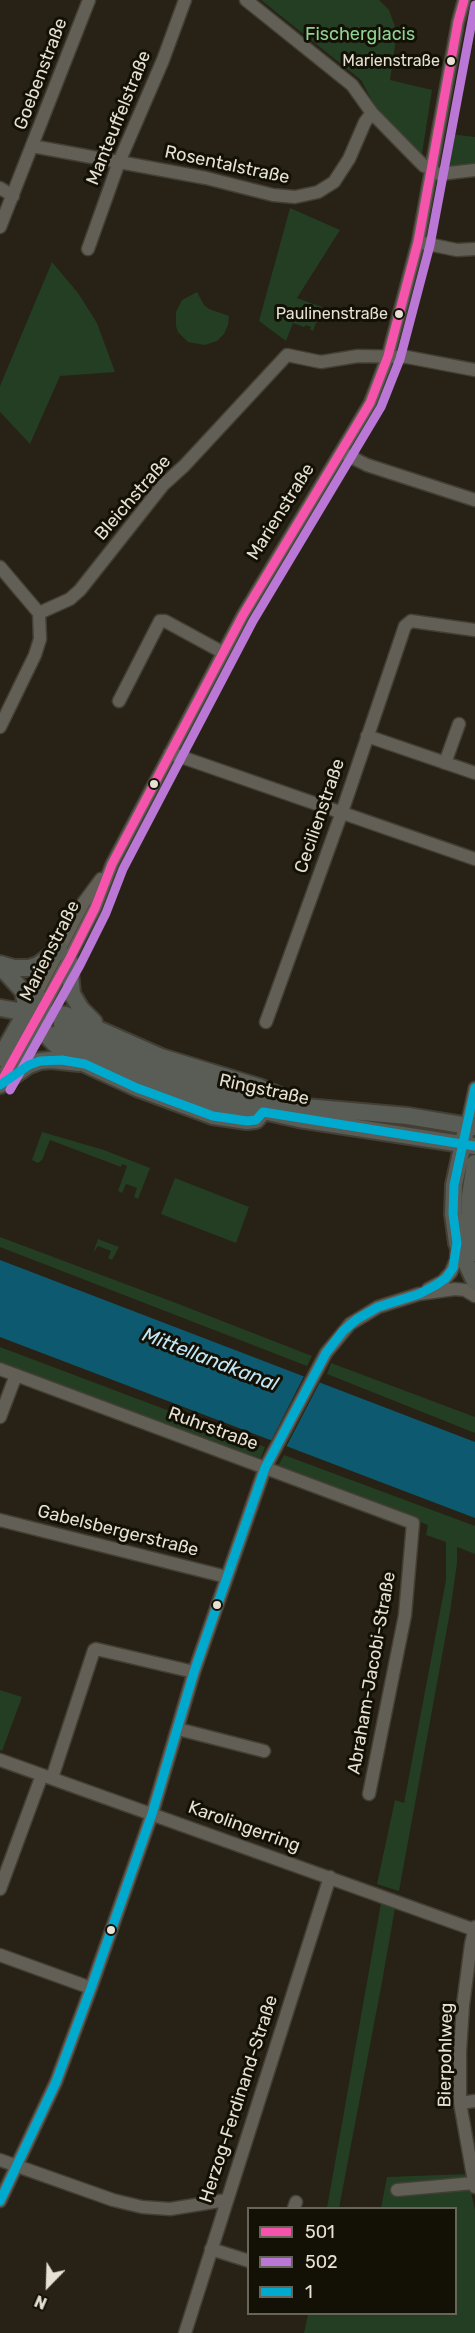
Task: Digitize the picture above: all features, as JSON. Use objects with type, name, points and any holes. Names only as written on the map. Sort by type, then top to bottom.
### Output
[{"type":"main road","points":[[0,965],[29,968],[64,955],[76,1002],[104,1031]]},
{"type":"main road","points":[[0,965],[23,991],[46,1035],[60,1048],[85,1064],[137,1088],[213,1116],[247,1121],[256,1119],[263,1112]]},
{"type":"main road","points":[[3,995],[17,1011],[66,1015],[161,1057],[259,1087],[306,1107]]},
{"type":"main road","name":"Marienstraße","points":[[0,1058],[33,1012]]},
{"type":"main road","name":"Marienstraße","points":[[0,1085],[33,1012]]},
{"type":"main road","name":"Ringstraße","points":[[469,1145],[263,1112],[213,1101],[148,1079],[101,1058],[60,1029],[207,1087],[306,1107],[372,1112],[471,1126]]},
{"type":"main road","points":[[0,1085],[29,1065],[40,1061],[62,1060],[85,1064]]},
{"type":"main road","points":[[471,1126],[469,1145],[453,1201],[457,1244],[475,1282]]},
{"type":"main road","points":[[475,1163],[469,1219],[475,1253]]},
{"type":"street","name":"Goebenstraße","points":[[0,227],[89,0]]},
{"type":"street","name":"Manteuffelstraße","points":[[88,249],[119,162],[163,60],[185,0]]},
{"type":"street","points":[[246,0],[352,84],[372,113],[419,161],[440,174],[475,170]]},
{"type":"street","name":"Marienstraße","points":[[458,0],[458,22]]},
{"type":"street","name":"Marienstraße","points":[[33,1012],[64,955],[95,908],[112,864],[268,568],[370,403],[388,356],[418,242],[464,0]]},
{"type":"street","name":"Rosentalstraße","points":[[32,147],[206,178],[273,195],[295,197],[305,196],[328,187],[339,176],[372,113]]},
{"type":"street","points":[[0,189],[13,196]]},
{"type":"street","points":[[418,242],[457,250],[475,249]]},
{"type":"street","name":"Bleichstraße","points":[[39,613],[70,599],[80,590],[101,561],[126,535],[145,506],[286,355],[321,362],[358,356],[388,356]]},
{"type":"street","points":[[388,356],[407,357],[475,370]]},
{"type":"street","points":[[341,452],[368,465],[475,500]]},
{"type":"street","points":[[0,567],[39,613],[40,639],[35,655],[0,727]]},
{"type":"street","points":[[119,701],[160,621],[165,621],[222,652]]},
{"type":"street","name":"Cecilienstraße","points":[[266,1022],[342,812],[407,622],[475,630]]},
{"type":"street","points":[[445,763],[459,724]]},
{"type":"street","points":[[367,736],[475,773]]},
{"type":"street","points":[[170,753],[475,859]]},
{"type":"street","points":[[471,1126],[475,1088]]},
{"type":"street","points":[[419,1294],[449,1275],[456,1263],[457,1244]]},
{"type":"street","points":[[0,2201],[56,2082],[91,1988],[152,1814],[195,1672],[265,1468],[322,1360],[343,1331],[361,1316],[378,1307],[419,1294],[455,1289],[465,1290],[475,1296]]},
{"type":"street","name":"Ruhrstraße","points":[[0,1369],[413,1523]]},
{"type":"street","points":[[0,1417],[16,1375]]},
{"type":"street","name":"Gabelsbergerstraße","points":[[0,1520],[227,1577]]},
{"type":"street","name":"Abraham-Jacobi-Straße","points":[[369,1794],[405,1615],[413,1523]]},
{"type":"street","points":[[0,1889],[47,1777],[94,1650],[195,1672]]},
{"type":"street","points":[[178,1729],[264,1751]]},
{"type":"street","name":"Karolingerring","points":[[0,1760],[475,1929]]},
{"type":"street","name":"Herzog-Ferdinand-Straße","points":[[185,2333],[330,1877]]},
{"type":"street","name":"Bierpohlweg","points":[[397,2190],[475,2185],[460,2103],[460,2051],[463,2005],[475,1929]]},
{"type":"street","points":[[0,1955],[91,1988]]},
{"type":"street","points":[[460,2103],[475,2101]]},
{"type":"street","points":[[0,2160],[113,2200],[142,2207],[170,2209],[226,2200]]},
{"type":"street","points":[[211,2249],[247,2260]]},
{"type":"green space","name":"Fischerglacis","points":[[261,0],[379,0],[389,10],[397,32],[390,80],[432,90],[421,160],[375,106],[361,80]]},
{"type":"green space","points":[[450,134],[475,137],[475,166],[442,168]]},
{"type":"green space","points":[[290,208],[340,230],[297,298],[322,307],[313,331],[306,325],[304,327],[293,323],[286,341],[259,321]]},
{"type":"green space","points":[[52,262],[78,293],[97,323],[115,372],[60,376],[30,444],[0,412],[0,386]]},
{"type":"green space","points":[[197,292],[209,309],[229,316],[224,334],[217,341],[205,345],[188,342],[178,332],[176,326],[176,312],[182,300]]},
{"type":"green space","points":[[42,1132],[104,1150],[150,1168],[138,1199],[134,1197],[137,1188],[126,1184],[122,1193],[118,1191],[127,1166],[122,1164],[121,1167],[50,1140],[42,1160],[38,1163],[32,1160]]},
{"type":"green space","points":[[175,1178],[249,1207],[236,1243],[161,1214]]},
{"type":"green space","points":[[0,1237],[312,1356],[307,1366],[0,1247]]},
{"type":"green space","points":[[98,1239],[119,1247],[112,1260],[108,1258],[111,1251],[98,1246],[93,1253]]},
{"type":"green space","points":[[0,1347],[265,1447],[261,1458],[208,1441],[0,1363]]},
{"type":"green space","points":[[331,1363],[475,1417],[475,1433],[327,1374]]},
{"type":"green space","points":[[284,1455],[475,1526],[475,1554],[457,1547],[450,1612],[399,1891],[377,1884],[395,1800],[404,1803],[446,1580],[446,1542],[426,1535],[428,1525],[278,1466]]},
{"type":"green space","points":[[0,1690],[22,1697],[2,1751],[0,1750]]},
{"type":"green space","points":[[381,1903],[395,1908],[382,1982],[339,2207],[327,2207]]},
{"type":"green space","points":[[467,2174],[475,2210],[475,2333],[304,2333],[308,2315],[457,2315],[457,2207],[381,2207],[387,2177]]},
{"type":"water","name":"Mittellandkanal","points":[[0,1260],[475,1442],[475,1518],[0,1337]]},
{"type":"pier","points":[[305,1374],[321,1380],[285,1449],[270,1443]]},
{"type":"transit line","name":"501","points":[[0,1084],[69,960],[95,908],[112,864],[243,615],[370,403],[388,356],[418,242],[464,0]]},
{"type":"transit line","name":"502","points":[[10,1090],[80,965],[106,913],[123,869],[253,621],[381,407],[400,359],[430,245],[475,5]]},
{"type":"transit line","name":"1","points":[[0,1085],[29,1065],[40,1061],[62,1060],[85,1064],[137,1088],[213,1116],[247,1121],[256,1120],[263,1112],[475,1146]]},
{"type":"transit line","name":"1","points":[[0,2201],[56,2082],[91,1988],[152,1814],[194,1672],[265,1468],[326,1353],[343,1331],[357,1319],[378,1307],[419,1294],[436,1285],[446,1278],[453,1268],[457,1243],[453,1214],[454,1185],[475,1088]]},
{"type":"place","name":"Marienstraße","points":[[451,61]]},
{"type":"place","name":"Paulinenstraße","points":[[399,314]]}]
